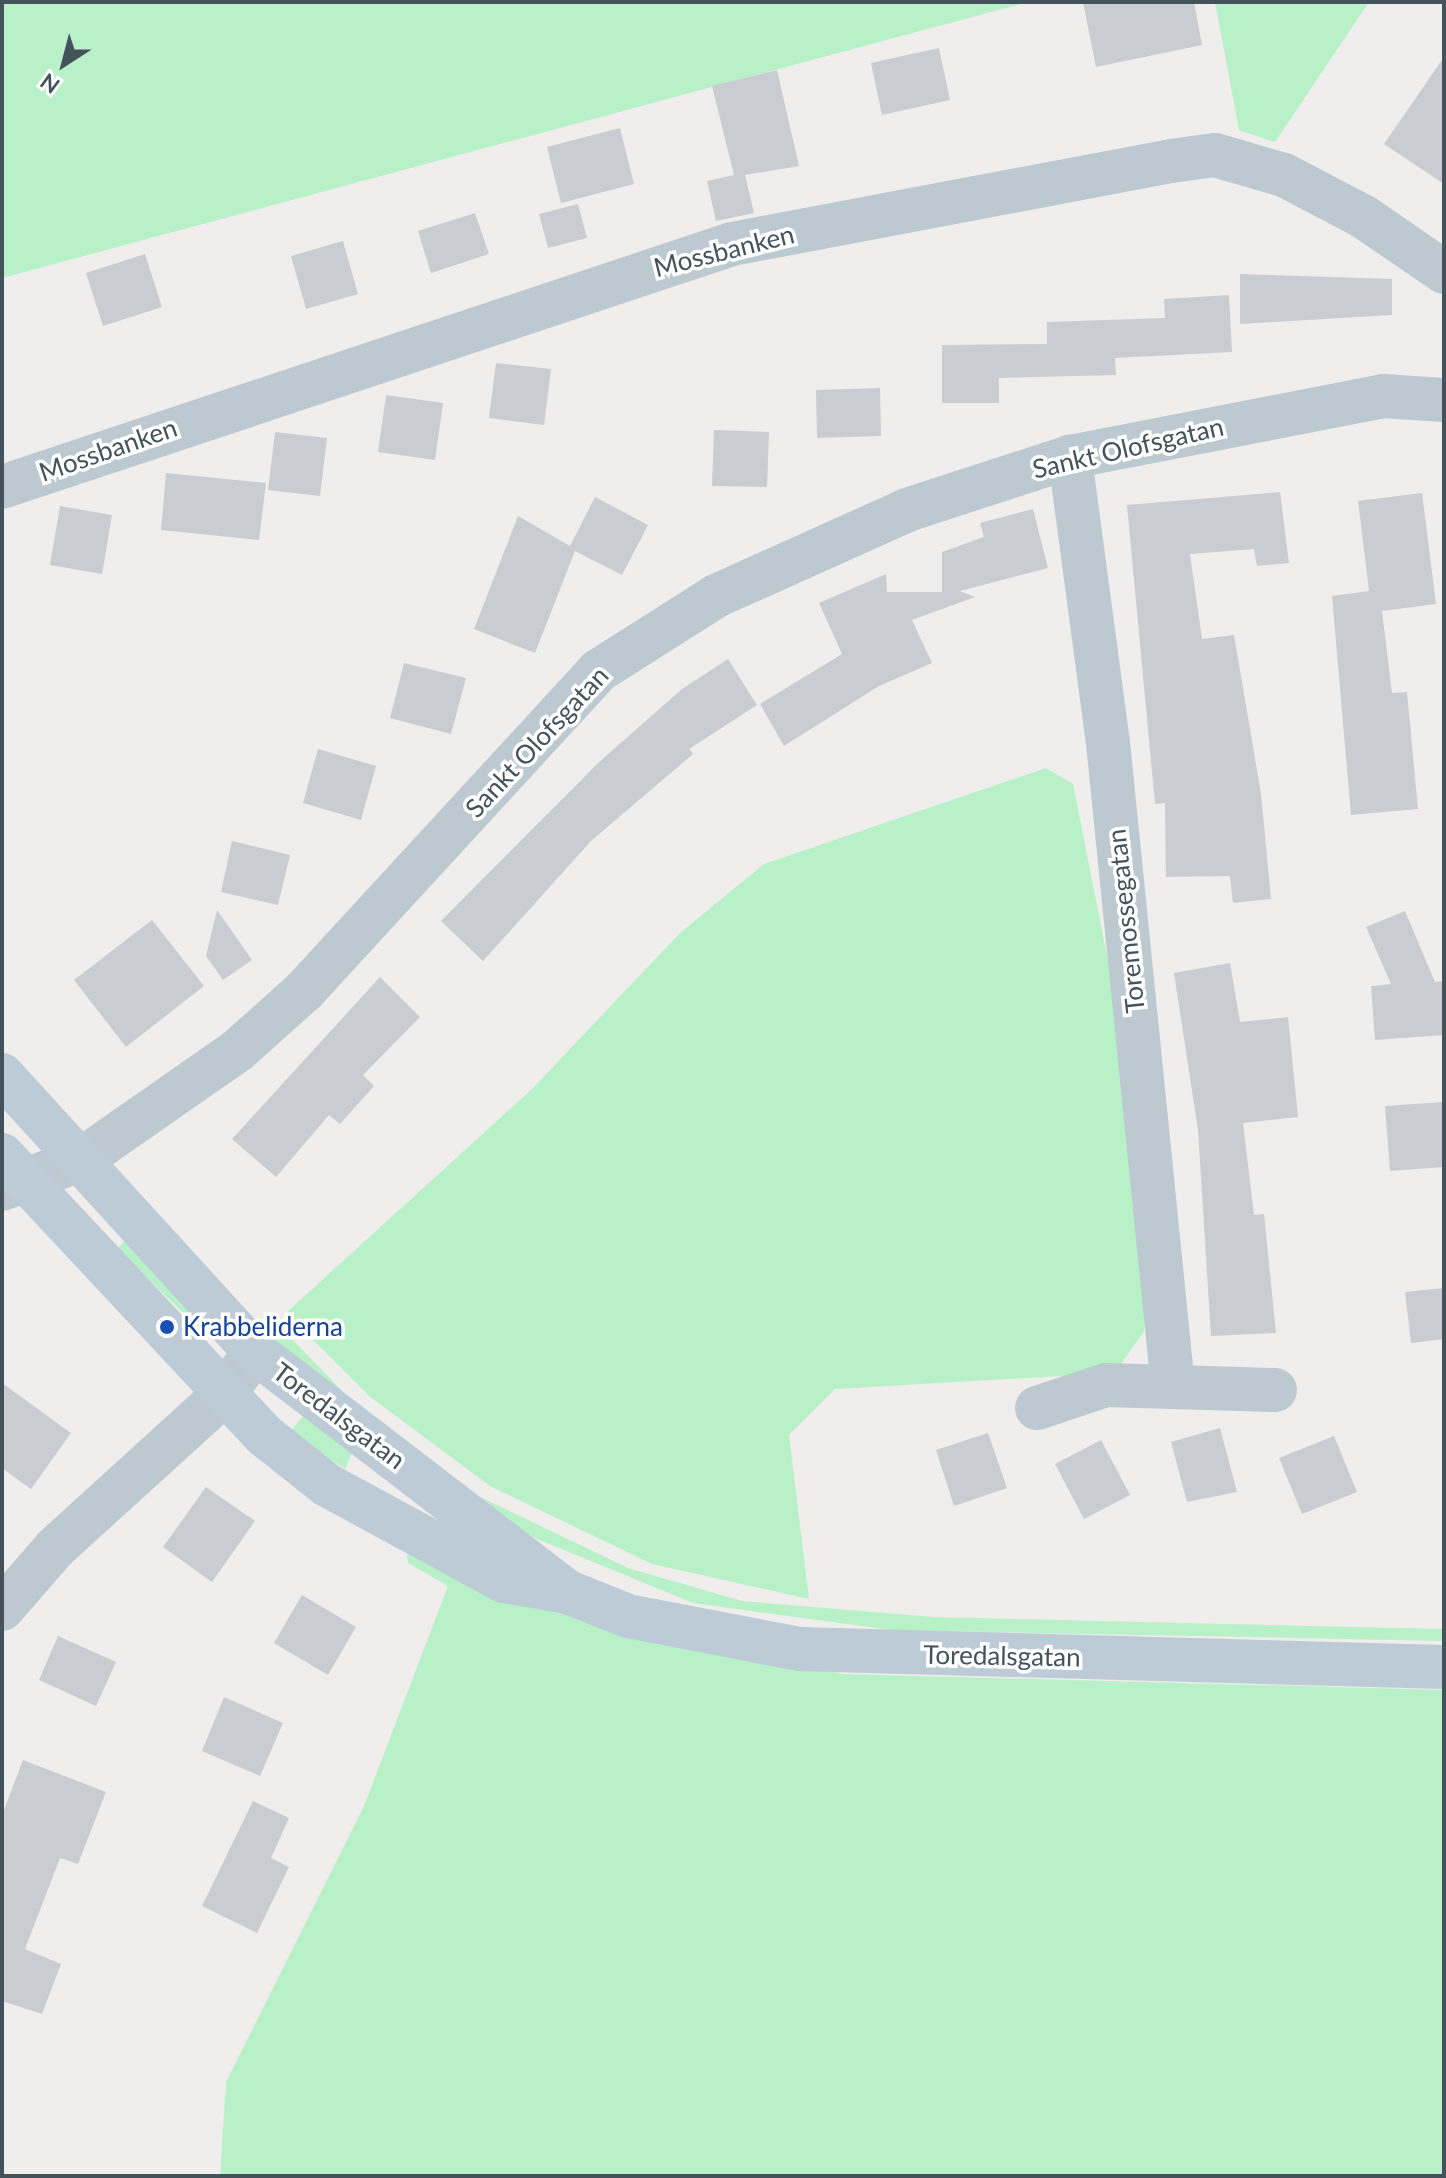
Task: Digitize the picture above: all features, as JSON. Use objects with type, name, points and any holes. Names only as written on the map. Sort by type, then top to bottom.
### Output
[{"type":"street","name":"Mossbanken","points":[[2,487],[732,244],[1171,161],[1215,155],[1284,175],[1364,217],[1444,272]]},
{"type":"street","name":"Sankt Olofsgatan","points":[[10,1174],[82,1159],[238,1050],[304,991],[598,671],[743,583],[907,510],[1070,457],[1383,396],[1444,400]]},
{"type":"street","name":"Toremossegatan","points":[[1070,457],[1108,743],[1173,1387]]},
{"type":"street","name":"Toredalsgatan","points":[[2,1075],[82,1159],[255,1352],[568,1592]]},
{"type":"street","name":"Toredalsgatan","points":[[10,1174],[224,1394],[327,1485],[415,1538],[504,1581],[568,1592],[628,1616],[799,1649],[1444,1667]]},
{"type":"street","points":[[2,1609],[55,1548],[224,1394],[255,1352]]},
{"type":"street","points":[[1037,1408],[1106,1385],[1275,1390]]},
{"type":"green space","points":[[2,2],[1028,2],[2,278]]},
{"type":"green space","points":[[1215,2],[1369,2],[1275,142],[1239,130]]},
{"type":"green space","points":[[1046,768],[1073,784],[1108,961],[1147,1293],[1144,1331],[1121,1364],[1096,1374],[835,1389],[789,1435],[809,1599],[652,1564],[490,1486],[369,1396],[286,1313],[532,1089],[680,933],[764,864]]},
{"type":"green space","points":[[130,1235],[203,1325],[200,1329],[117,1249]]},
{"type":"green space","points":[[279,1326],[353,1402],[472,1493],[628,1568],[742,1601],[933,1617],[1444,1629],[1444,1641],[891,1630],[693,1603],[520,1532],[263,1342]]},
{"type":"green space","points":[[304,1415],[353,1450],[345,1469],[290,1432]]},
{"type":"green space","points":[[407,1554],[553,1611],[843,1674],[1444,1690],[1444,2176],[220,2176],[226,2082],[364,1806],[448,1586],[408,1563]]},
{"type":"building","points":[[1083,2],[1194,2],[1202,45],[1096,67]]},
{"type":"building","points":[[939,48],[950,100],[882,115],[871,63]]},
{"type":"building","points":[[1444,57],[1444,184],[1384,144]]},
{"type":"building","points":[[777,70],[799,166],[745,175],[754,213],[716,221],[707,181],[734,175],[712,86]]},
{"type":"building","points":[[620,128],[634,184],[561,203],[547,147]]},
{"type":"building","points":[[578,204],[587,238],[548,248],[539,214]]},
{"type":"building","points":[[475,213],[489,254],[431,273],[418,231]]},
{"type":"building","points":[[343,241],[358,294],[306,309],[291,256]]},
{"type":"building","points":[[145,254],[162,307],[103,326],[86,273]]},
{"type":"building","points":[[1240,274],[1392,279],[1392,315],[1240,324]]},
{"type":"building","points":[[1229,295],[1232,352],[1115,358],[1116,375],[999,378],[999,403],[942,403],[942,345],[1047,344],[1047,322],[1165,318],[1164,299]]},
{"type":"building","points":[[496,363],[551,369],[544,425],[489,418]]},
{"type":"building","points":[[880,388],[881,436],[817,438],[816,390]]},
{"type":"building","points":[[386,395],[443,403],[435,460],[378,452]]},
{"type":"building","points":[[714,430],[769,432],[767,487],[712,486]]},
{"type":"building","points":[[275,432],[327,438],[320,496],[268,490]]},
{"type":"building","points":[[166,473],[266,483],[259,540],[161,530]]},
{"type":"building","points":[[1280,492],[1289,563],[1257,566],[1254,549],[1190,554],[1202,639],[1234,635],[1261,794],[1271,899],[1233,903],[1230,876],[1166,877],[1165,803],[1155,804],[1127,505]]},
{"type":"building","points":[[1422,493],[1436,604],[1382,611],[1392,693],[1407,692],[1418,809],[1351,815],[1332,596],[1369,591],[1358,501]]},
{"type":"building","points":[[595,497],[648,525],[622,575],[575,551],[535,653],[474,629],[518,516],[570,546]]},
{"type":"building","points":[[60,506],[112,515],[102,574],[50,565]]},
{"type":"building","points":[[1033,509],[1048,568],[960,591],[975,597],[912,620],[932,663],[879,686],[784,746],[760,704],[842,654],[819,603],[886,574],[887,592],[942,592],[942,552],[984,537],[980,523]]},
{"type":"building","points":[[728,659],[757,705],[689,749],[693,754],[591,841],[483,961],[441,921],[598,763],[682,689]]},
{"type":"building","points":[[404,663],[466,678],[451,734],[390,718]]},
{"type":"building","points":[[318,749],[376,766],[361,820],[303,803]]},
{"type":"building","points":[[232,841],[290,855],[278,905],[221,892]]},
{"type":"building","points":[[217,910],[252,960],[223,980],[206,956]]},
{"type":"building","points":[[1405,911],[1435,982],[1444,981],[1444,1035],[1375,1040],[1371,986],[1391,984],[1366,927]]},
{"type":"building","points":[[152,920],[204,986],[126,1047],[74,980]]},
{"type":"building","points":[[1230,963],[1240,1022],[1288,1017],[1298,1117],[1243,1123],[1254,1215],[1264,1214],[1276,1333],[1211,1336],[1198,1130],[1174,973]]},
{"type":"building","points":[[380,977],[420,1017],[363,1075],[374,1086],[340,1124],[329,1115],[276,1177],[232,1139]]},
{"type":"building","points":[[1444,1102],[1444,1167],[1390,1171],[1385,1106]]},
{"type":"building","points":[[1444,1288],[1444,1339],[1411,1343],[1405,1292]]},
{"type":"building","points":[[2,1383],[71,1433],[31,1489],[2,1468]]},
{"type":"building","points":[[1220,1428],[1237,1492],[1187,1502],[1171,1442]]},
{"type":"building","points":[[988,1433],[1007,1488],[954,1506],[936,1450]]},
{"type":"building","points":[[1334,1436],[1357,1492],[1302,1514],[1279,1458]]},
{"type":"building","points":[[1101,1440],[1130,1495],[1084,1519],[1055,1464]]},
{"type":"building","points":[[206,1487],[255,1521],[212,1582],[163,1547]]},
{"type":"building","points":[[302,1595],[356,1627],[328,1675],[274,1643]]},
{"type":"building","points":[[58,1636],[116,1662],[96,1706],[39,1680]]},
{"type":"building","points":[[224,1697],[283,1723],[260,1776],[202,1751]]},
{"type":"building","points":[[23,1760],[106,1792],[78,1864],[60,1858],[25,1949],[61,1964],[42,2014],[2,2001],[2,1815]]},
{"type":"building","points":[[253,1801],[289,1818],[271,1858],[289,1867],[257,1933],[202,1906]]},
{"type":"place","name":"Krabbeliderna","points":[[167,1327]]}]
